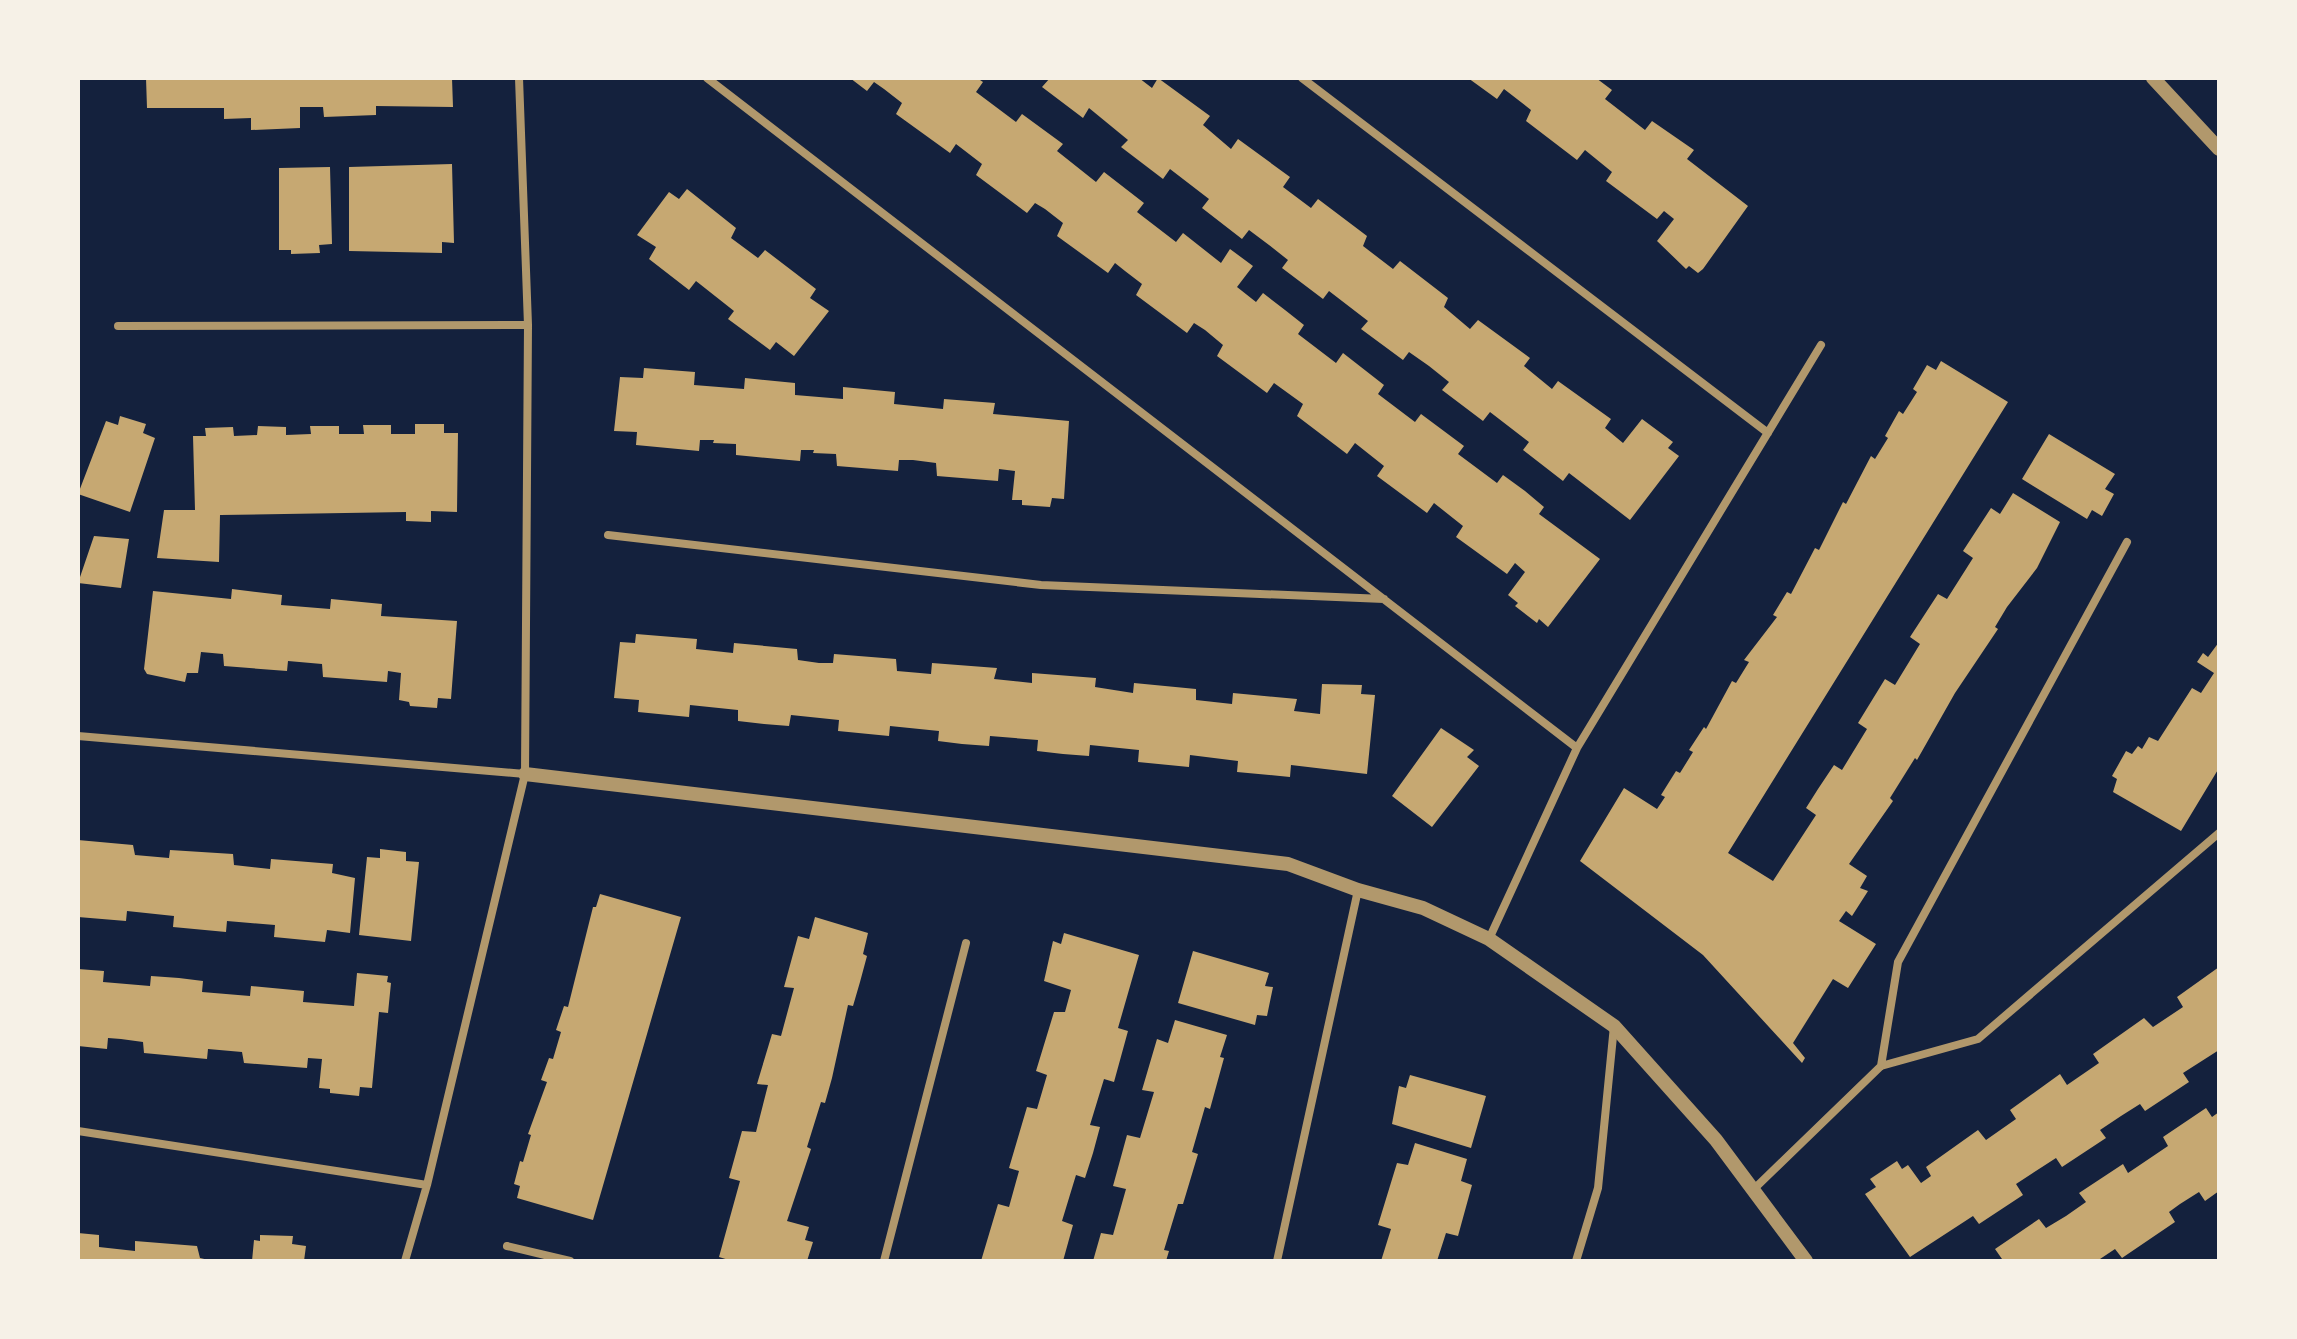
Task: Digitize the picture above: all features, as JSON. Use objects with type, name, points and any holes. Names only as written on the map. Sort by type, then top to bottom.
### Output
[{"type":"street","points":[[405,1261],[427,1185],[525,774],[528,325],[519,78]]},
{"type":"street","points":[[707,78],[1577,748]]},
{"type":"street","points":[[1302,78],[1768,433]]},
{"type":"street","points":[[2153,78],[2219,149]]},
{"type":"street","points":[[118,326],[528,325]]},
{"type":"street","points":[[1489,939],[1577,748],[1821,345]]},
{"type":"street","points":[[608,535],[1041,585],[1386,599]]},
{"type":"street","points":[[1881,1066],[1898,962],[2127,542]]},
{"type":"street","points":[[78,736],[525,774],[1288,864],[1358,890],[1423,908],[1489,939],[1614,1026],[1755,1188],[1806,1261]]},
{"type":"street","points":[[1755,1188],[1881,1066],[1978,1039],[2219,833]]},
{"type":"street","points":[[1277,1261],[1358,890]]},
{"type":"street","points":[[884,1261],[966,943]]},
{"type":"street","points":[[1576,1261],[1598,1188],[1614,1026]]},
{"type":"street","points":[[78,1131],[427,1185]]},
{"type":"street","points":[[507,1246],[570,1261]]},
{"type":"building","points":[[146,78],[452,78],[453,107],[376,106],[376,115],[324,117],[323,107],[300,107],[300,128],[251,130],[251,118],[224,119],[224,108],[147,108]]},
{"type":"building","points":[[850,78],[977,78],[983,82],[976,92],[1016,122],[1022,114],[1063,144],[1057,151],[1096,182],[1104,172],[1144,203],[1137,212],[1176,242],[1183,233],[1221,263],[1230,249],[1253,266],[1237,287],[1256,302],[1263,293],[1304,325],[1298,334],[1336,363],[1343,353],[1384,385],[1378,394],[1415,422],[1421,414],[1464,446],[1458,454],[1497,483],[1503,475],[1525,491],[1544,507],[1539,514],[1600,559],[1548,627],[1539,619],[1537,623],[1515,606],[1518,603],[1508,595],[1525,572],[1515,563],[1507,574],[1456,537],[1463,526],[1434,503],[1427,513],[1377,476],[1384,466],[1355,443],[1347,454],[1297,416],[1303,404],[1274,383],[1267,393],[1217,356],[1223,345],[1205,330],[1194,323],[1187,333],[1136,295],[1142,284],[1115,263],[1108,273],[1057,236],[1063,223],[1045,209],[1035,203],[1027,213],[976,175],[982,164],[956,144],[950,153],[896,114],[902,103],[884,89],[874,82],[867,91]]},
{"type":"building","points":[[1050,78],[1139,78],[1152,88],[1158,78],[1210,116],[1203,125],[1231,149],[1238,139],[1290,177],[1283,187],[1311,208],[1318,199],[1367,236],[1363,246],[1393,269],[1400,261],[1448,298],[1444,307],[1470,329],[1478,320],[1530,358],[1524,366],[1552,389],[1558,381],[1611,419],[1605,428],[1623,443],[1642,419],[1673,442],[1668,448],[1679,456],[1630,520],[1569,473],[1563,481],[1523,450],[1529,442],[1490,412],[1483,421],[1442,390],[1449,382],[1429,366],[1409,352],[1403,360],[1361,329],[1368,321],[1329,291],[1323,299],[1282,268],[1288,260],[1269,245],[1249,230],[1242,239],[1202,208],[1209,199],[1170,169],[1163,179],[1121,147],[1128,140],[1089,108],[1083,118],[1042,87]]},
{"type":"building","points":[[1468,78],[1596,78],[1612,90],[1605,99],[1645,130],[1652,121],[1694,150],[1687,159],[1748,206],[1703,269],[1698,273],[1689,266],[1686,269],[1657,241],[1674,219],[1664,211],[1657,219],[1606,181],[1612,172],[1585,150],[1577,160],[1526,121],[1531,110],[1504,89],[1497,99]]},
{"type":"building","points":[[452,164],[454,243],[442,242],[442,253],[349,251],[349,167]]},
{"type":"building","points":[[330,167],[332,244],[319,245],[320,253],[291,254],[291,250],[279,250],[279,168]]},
{"type":"building","points":[[687,189],[736,228],[731,238],[758,258],[765,250],[816,289],[810,298],[829,311],[794,356],[776,342],[770,350],[728,319],[734,311],[696,281],[689,290],[649,259],[656,247],[637,235],[669,192],[679,199]]},
{"type":"building","points":[[1941,361],[2008,402],[1728,853],[1773,881],[1816,815],[1806,808],[1834,765],[1842,770],[1867,729],[1858,723],[1885,679],[1895,685],[1920,644],[1910,637],[1938,594],[1947,599],[1973,558],[1963,551],[1991,508],[2000,514],[2013,493],[2060,522],[2037,568],[2007,607],[1995,627],[1998,629],[1890,798],[1893,801],[1849,864],[1867,876],[1860,888],[1868,891],[1852,916],[1846,911],[1839,921],[1876,944],[1848,988],[1833,979],[1793,1043],[1805,1058],[1802,1063],[1703,955],[1580,861],[1624,788],[1657,809],[1665,797],[1661,795],[1676,771],[1680,773],[1693,752],[1689,750],[1704,727],[1706,729],[1732,681],[1736,683],[1749,662],[1744,660],[1777,617],[1773,615],[1787,592],[1791,594],[1815,548],[1819,550],[1871,456],[1875,459],[1888,438],[1885,436],[1899,411],[1903,414],[1917,392],[1913,389],[1927,365],[1936,370]]},
{"type":"building","points":[[644,368],[695,372],[694,385],[744,389],[745,378],[795,383],[795,395],[843,399],[843,387],[895,392],[894,404],[943,409],[944,399],[995,403],[993,414],[1069,421],[1064,499],[1052,498],[1050,507],[1022,505],[1022,500],[1012,500],[1015,471],[999,469],[998,481],[937,476],[936,463],[913,460],[899,460],[898,471],[837,466],[836,454],[813,453],[814,450],[801,450],[800,461],[736,455],[736,444],[713,443],[714,440],[700,440],[699,451],[636,445],[637,432],[614,431],[620,377],[643,378]]},
{"type":"building","points":[[120,416],[146,424],[143,433],[155,438],[130,512],[78,494],[106,421],[118,425]]},
{"type":"building","points":[[415,424],[444,424],[444,433],[458,433],[457,512],[431,511],[431,522],[406,521],[406,512],[220,515],[219,562],[157,558],[164,510],[195,510],[193,436],[206,436],[205,428],[233,427],[234,436],[257,435],[258,426],[286,427],[286,435],[311,434],[310,426],[339,426],[339,434],[364,434],[363,425],[391,425],[391,434],[415,434]]},
{"type":"building","points":[[2049,434],[2115,474],[2105,489],[2114,494],[2102,516],[2092,510],[2087,519],[2022,479]]},
{"type":"building","points":[[94,536],[129,539],[121,588],[78,583]]},
{"type":"building","points":[[232,589],[282,595],[281,605],[330,609],[331,599],[382,604],[381,616],[457,621],[451,699],[438,698],[437,708],[410,706],[409,702],[399,700],[401,673],[388,671],[387,682],[323,677],[322,664],[288,661],[287,671],[224,666],[223,654],[201,652],[198,673],[187,673],[185,682],[147,674],[144,669],[153,591],[231,599]]},
{"type":"building","points":[[636,634],[697,639],[696,649],[733,653],[734,643],[797,649],[798,660],[819,663],[833,663],[834,654],[896,659],[897,671],[931,674],[932,663],[997,668],[994,679],[1032,683],[1032,673],[1096,678],[1095,687],[1133,693],[1134,683],[1196,689],[1196,700],[1232,704],[1233,693],[1297,699],[1294,711],[1320,714],[1322,684],[1362,685],[1361,694],[1375,695],[1367,774],[1291,765],[1290,777],[1237,772],[1238,761],[1190,755],[1189,767],[1138,762],[1139,750],[1090,745],[1089,756],[1063,754],[1037,751],[1038,740],[990,736],[989,746],[962,744],[938,741],[939,731],[890,726],[889,736],[838,731],[839,720],[791,715],[789,726],[764,724],[738,721],[738,710],[690,705],[689,717],[638,712],[639,700],[614,698],[620,642],[635,643]]},
{"type":"building","points":[[2219,642],[2219,768],[2181,831],[2113,792],[2117,779],[2112,776],[2126,751],[2132,754],[2138,746],[2142,749],[2149,737],[2158,741],[2192,688],[2201,693],[2214,673],[2197,662],[2203,653],[2208,657]]},
{"type":"building","points":[[1441,728],[1474,750],[1467,757],[1479,766],[1432,827],[1392,796]]},
{"type":"building","points":[[78,840],[133,845],[135,855],[169,858],[170,850],[233,854],[234,865],[270,869],[271,859],[333,864],[332,873],[355,878],[350,933],[327,930],[325,942],[274,937],[275,925],[227,921],[226,932],[173,927],[174,916],[127,911],[126,921],[78,917]]},
{"type":"building","points":[[380,849],[406,852],[406,861],[419,862],[411,941],[359,935],[367,857],[380,858]]},
{"type":"building","points":[[600,894],[681,917],[593,1220],[517,1198],[520,1186],[514,1184],[547,1082],[541,1080],[549,1058],[553,1059],[561,1032],[556,1030],[564,1006],[568,1007],[593,907],[596,907]]},
{"type":"building","points":[[815,917],[868,933],[863,954],[867,956],[860,982],[853,1006],[848,1005],[825,1103],[821,1102],[807,1147],[811,1149],[787,1221],[809,1227],[805,1240],[813,1242],[807,1261],[732,1261],[719,1257],[740,1181],[729,1178],[742,1131],[756,1132],[768,1085],[757,1084],[772,1034],[781,1036],[794,988],[784,987],[798,936],[809,939]]},
{"type":"building","points":[[1064,933],[1139,955],[1118,1028],[1128,1031],[1114,1082],[1104,1079],[1090,1125],[1100,1127],[1085,1178],[1076,1175],[1062,1221],[1073,1225],[1063,1261],[981,1261],[998,1204],[1009,1207],[1019,1171],[1009,1168],[1027,1107],[1037,1109],[1047,1075],[1036,1071],[1054,1012],[1065,1012],[1071,990],[1044,981],[1053,941],[1061,944]]},
{"type":"building","points":[[1193,951],[1269,973],[1265,986],[1273,987],[1267,1016],[1257,1015],[1255,1025],[1178,1003]]},
{"type":"building","points":[[2219,967],[2219,1050],[2183,1073],[2189,1082],[2145,1111],[2140,1104],[2100,1130],[2106,1138],[2062,1167],[2056,1158],[2016,1184],[2023,1195],[1979,1224],[1973,1216],[1910,1257],[1865,1194],[1876,1187],[1870,1179],[1897,1161],[1902,1169],[1908,1165],[1921,1183],[1931,1176],[1926,1167],[1978,1130],[1986,1140],[2016,1119],[2010,1110],[2060,1074],[2067,1085],[2099,1063],[2093,1054],[2144,1018],[2153,1027],[2183,1007],[2177,997]]},
{"type":"building","points":[[78,969],[104,971],[103,982],[150,986],[151,976],[179,978],[203,981],[202,992],[250,996],[251,986],[304,991],[303,1002],[354,1006],[357,973],[388,976],[387,982],[391,983],[388,1013],[379,1012],[372,1088],[360,1087],[359,1096],[330,1093],[330,1089],[319,1088],[322,1059],[308,1058],[307,1068],[244,1063],[242,1052],[208,1049],[207,1059],[144,1053],[143,1042],[121,1039],[108,1038],[107,1049],[78,1046]]},
{"type":"building","points":[[1175,1020],[1227,1035],[1210,1109],[1205,1107],[1192,1152],[1198,1154],[1183,1204],[1178,1204],[1164,1250],[1169,1251],[1166,1261],[1093,1261],[1101,1233],[1113,1235],[1126,1189],[1113,1186],[1127,1135],[1140,1138],[1154,1092],[1142,1090],[1157,1039],[1168,1043]]},
{"type":"building","points":[[1410,1075],[1486,1096],[1471,1148],[1392,1124],[1399,1086],[1406,1088]]},
{"type":"building","points":[[2206,1108],[2212,1117],[2219,1112],[2219,1191],[2205,1201],[2199,1192],[2180,1204],[2169,1212],[2175,1222],[2122,1258],[2115,1249],[2097,1261],[1999,1261],[2002,1259],[1995,1249],[2039,1219],[2046,1228],[2066,1216],[2086,1202],[2079,1193],[2123,1164],[2128,1173],[2168,1146],[2163,1137]]},
{"type":"building","points":[[1415,1143],[1467,1159],[1461,1181],[1472,1185],[1458,1236],[1446,1233],[1437,1261],[1381,1261],[1391,1229],[1378,1225],[1397,1163],[1408,1165]]},
{"type":"building","points":[[78,1233],[99,1235],[99,1247],[135,1251],[135,1241],[197,1246],[200,1258],[213,1261],[78,1261]]},
{"type":"building","points":[[260,1235],[293,1236],[292,1244],[306,1246],[304,1261],[252,1261],[254,1240],[260,1241]]}]
